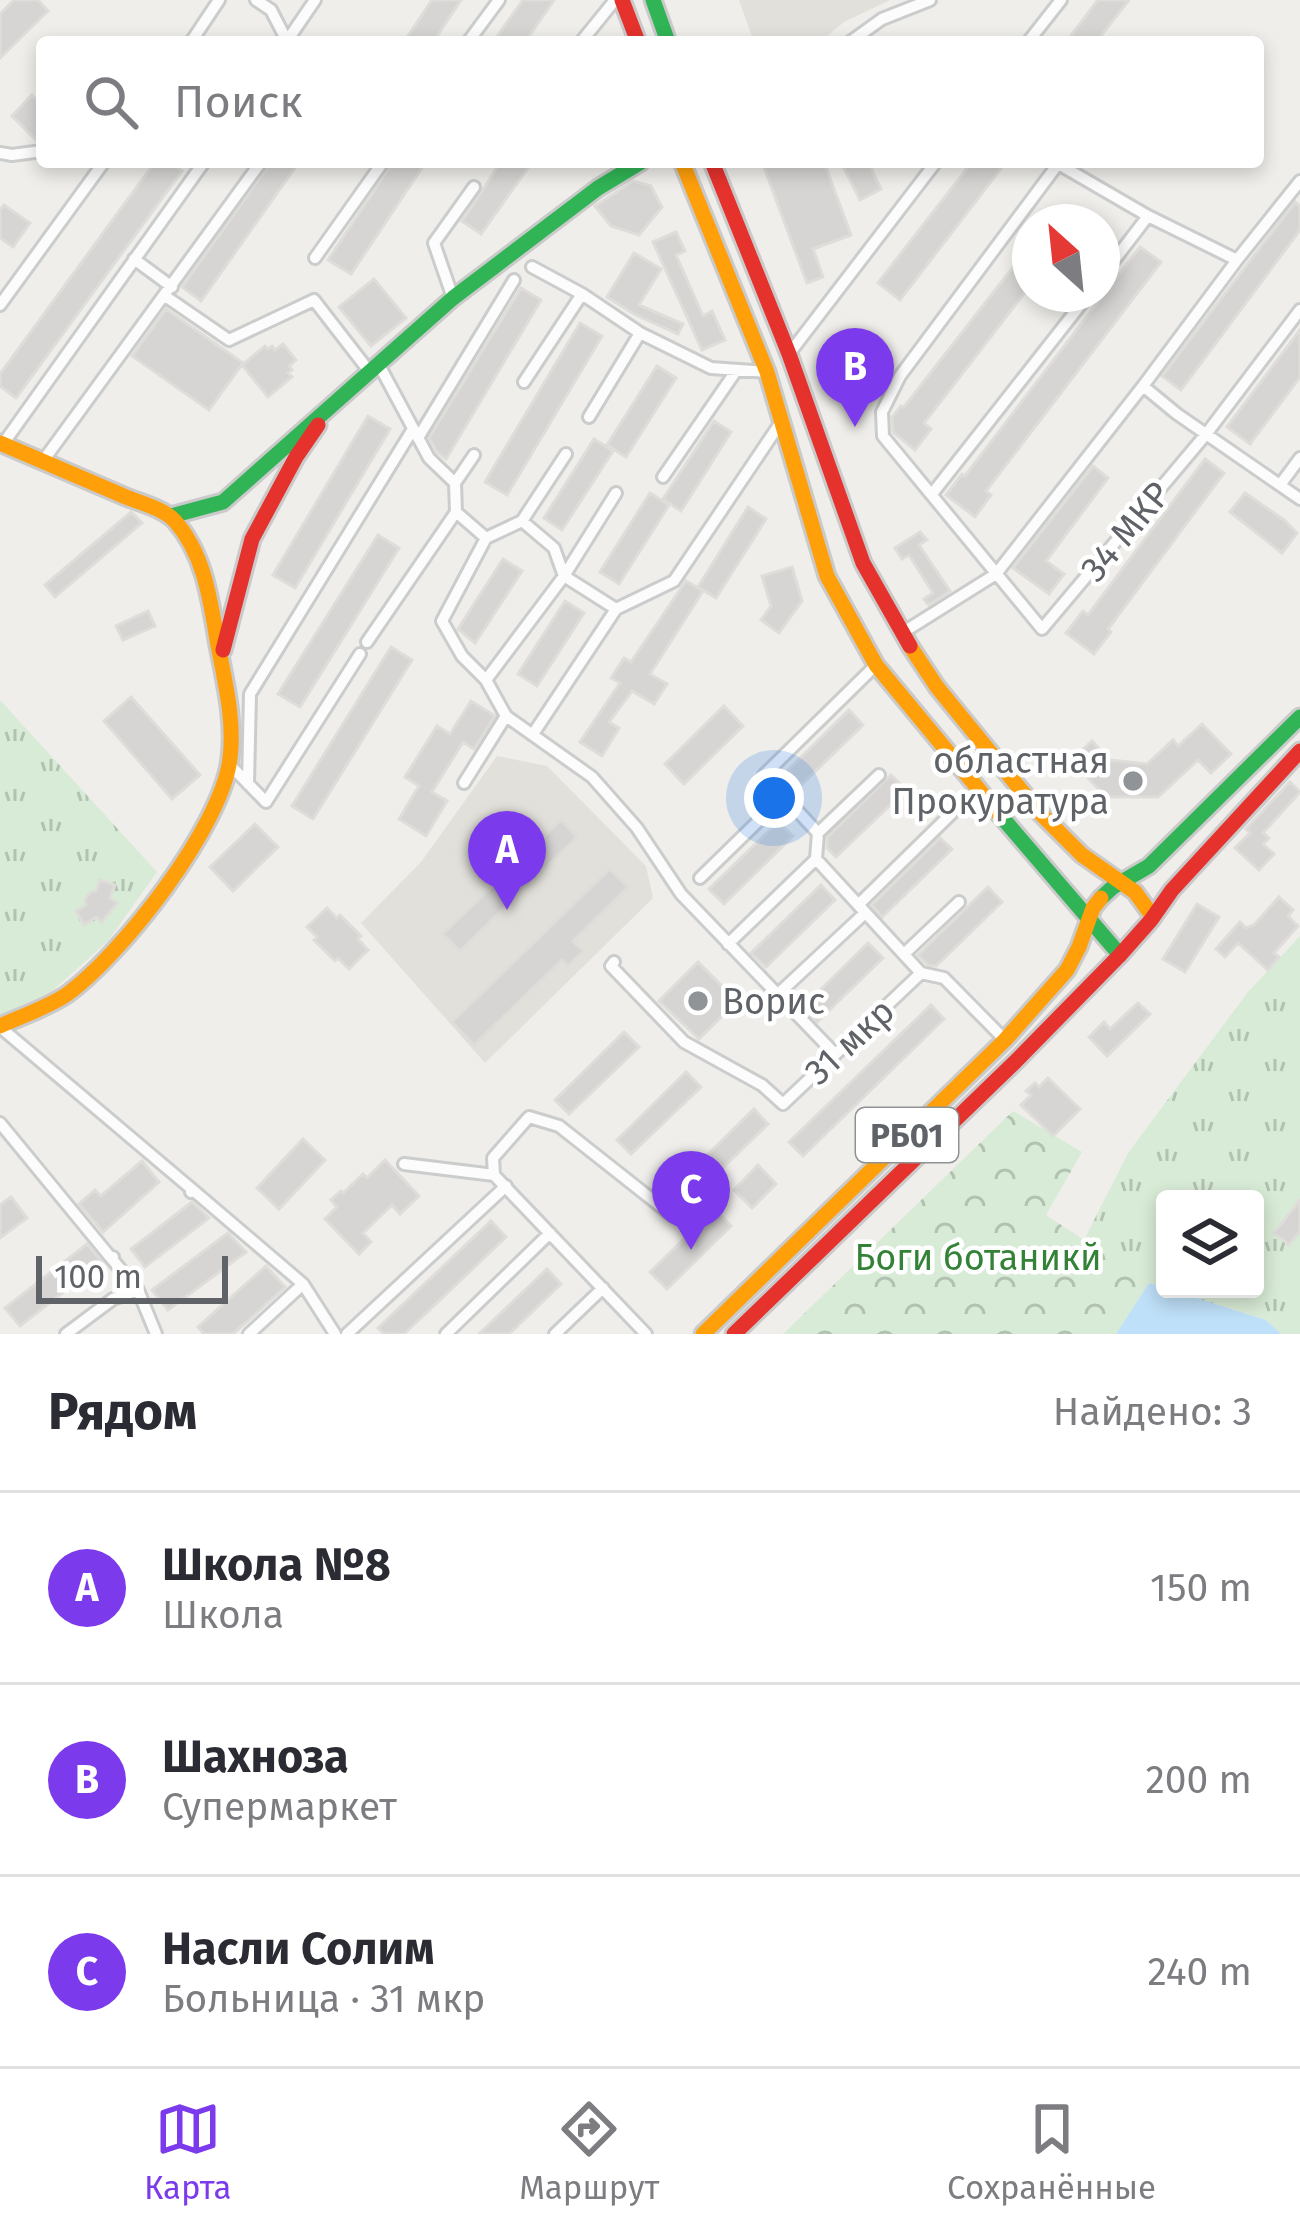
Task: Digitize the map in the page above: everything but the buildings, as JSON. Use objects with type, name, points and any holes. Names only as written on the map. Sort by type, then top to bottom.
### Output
[{"type":"main road","points":[[619,0],[635,36]]},
{"type":"main road","points":[[653,0],[666,36]]},
{"type":"main road","points":[[171,516],[223,502],[453,298],[631,168]]},
{"type":"main road","points":[[684,168],[767,372],[827,576],[876,665],[1120,955]]},
{"type":"main road","points":[[714,168],[789,353],[863,563],[902,633],[938,687],[1038,812],[1082,855],[1141,898],[1153,917]]},
{"type":"main road","points":[[220,660],[252,538],[316,428],[374,367]]},
{"type":"main road","points":[[0,1027],[69,993],[122,942],[191,848],[230,765],[206,575],[198,554],[171,516],[1,443]]},
{"type":"main road","name":"РБ01","points":[[703,1334],[1005,1040],[1066,970],[1101,898],[1149,866],[1300,717]]},
{"type":"main road","name":"РБ01","points":[[734,1334],[1120,955],[1172,890],[1300,751]]},
{"type":"street","points":[[195,36],[219,0]]},
{"type":"street","points":[[256,0],[272,10],[284,36]]},
{"type":"street","points":[[291,36],[315,0]]},
{"type":"street","points":[[586,36],[619,0]]},
{"type":"street","points":[[858,36],[882,19],[930,0]]},
{"type":"street","points":[[1033,36],[1061,0]]},
{"type":"street","points":[[472,36],[495,5]]},
{"type":"street","points":[[0,153],[36,152]]},
{"type":"street","points":[[0,305],[100,168]]},
{"type":"street","points":[[1,443],[200,168]]},
{"type":"street","points":[[43,461],[257,168]]},
{"type":"street","points":[[316,258],[378,168]]},
{"type":"street","points":[[789,353],[931,168]]},
{"type":"street","points":[[996,574],[883,436],[882,412],[900,376],[1053,168]]},
{"type":"street","points":[[1066,168],[1237,260]]},
{"type":"street","points":[[902,633],[996,574],[1300,181]]},
{"type":"street","points":[[453,298],[434,243],[474,187]]},
{"type":"street","points":[[1120,253],[1148,216]]},
{"type":"street","points":[[134,259],[229,340],[314,300],[374,367],[429,458],[455,483]]},
{"type":"street","points":[[532,267],[640,333],[711,368],[767,372]]},
{"type":"street","points":[[248,784],[250,694],[514,280]]},
{"type":"street","points":[[524,382],[582,294]]},
{"type":"street","name":"34 МКР","points":[[996,574],[1042,629],[1207,433],[1300,310]]},
{"type":"street","points":[[932,494],[1075,312]]},
{"type":"street","points":[[589,417],[640,333]]},
{"type":"street","points":[[663,478],[736,371]]},
{"type":"street","points":[[1144,386],[1300,500]]},
{"type":"street","points":[[532,734],[616,609],[674,581],[783,419]]},
{"type":"street","points":[[566,454],[522,521],[485,538],[442,621],[506,716],[592,777],[637,828],[681,894],[835,1054]]},
{"type":"street","points":[[367,642],[456,512],[455,483],[474,455]]},
{"type":"street","points":[[1280,485],[1300,458]]},
{"type":"street","points":[[486,680],[564,576],[616,493]]},
{"type":"street","points":[[456,512],[485,538]]},
{"type":"street","points":[[522,521],[554,548],[564,576],[616,609]]},
{"type":"street","points":[[230,765],[266,802],[360,654]]},
{"type":"street","points":[[818,833],[764,775],[876,665]]},
{"type":"street","points":[[464,783],[506,716]]},
{"type":"street","points":[[728,944],[816,860],[818,833],[879,775]]},
{"type":"street","points":[[700,878],[783,796]]},
{"type":"street","points":[[778,994],[952,813]]},
{"type":"street","points":[[816,860],[921,973],[944,978],[1005,1040]]},
{"type":"street","points":[[904,954],[959,902]]},
{"type":"street","name":"31 мкр","points":[[613,964],[683,1042],[762,1084],[783,1104],[921,973]]},
{"type":"street","points":[[0,1027],[303,1284],[335,1334]]},
{"type":"street","points":[[494,1175],[493,1158],[530,1117],[560,1126],[673,1216]]},
{"type":"street","points":[[0,1123],[114,1256],[138,1290],[156,1334]]},
{"type":"street","points":[[404,1164],[494,1175],[646,1334]]},
{"type":"street","points":[[346,1334],[506,1186]]},
{"type":"street","points":[[446,1334],[550,1233]]},
{"type":"street","points":[[249,1334],[303,1284]]},
{"type":"street","points":[[555,1334],[603,1288]]},
{"type":"street","points":[[66,1334],[113,1299],[138,1290]]},
{"type":"shaded area","points":[[739,0],[890,0],[844,22],[827,36],[752,36]]},
{"type":"shaded area","points":[[497,756],[547,766],[646,866],[653,898],[485,1063],[361,923],[421,862]]},
{"type":"green space","points":[[0,700],[157,872],[108,941],[52,991],[0,1015]]},
{"type":"green space","points":[[1300,936],[1300,1334],[1281,1334],[1266,1320],[1196,1298],[1264,1298],[1264,1190],[1156,1190],[1156,1285],[1083,1242],[1128,1153],[1248,992]]},
{"type":"green space","name":"Боги ботаникй","points":[[1013,1111],[1082,1152],[1046,1215],[1149,1283],[1116,1334],[783,1334]]},
{"type":"water","points":[[1149,1283],[1156,1285],[1156,1298],[1196,1298],[1266,1320],[1281,1334],[1116,1334]]},
{"type":"traffic: fast","points":[[653,0],[666,36]]},
{"type":"traffic: fast","points":[[171,516],[223,502],[453,298],[631,168]]},
{"type":"traffic: fast","points":[[1101,898],[1149,866],[1300,717]]},
{"type":"traffic: fast","points":[[1000,815],[1120,955]]},
{"type":"traffic: slow","points":[[684,168],[767,372],[827,576],[876,665],[1000,815]]},
{"type":"traffic: slow","points":[[0,443],[175,521],[193,548],[208,593],[231,728],[230,758],[209,818],[140,921],[66,995],[0,1026]]},
{"type":"traffic: slow","points":[[910,646],[937,687],[1038,811],[1082,855],[1135,892],[1153,917]]},
{"type":"traffic: slow","points":[[703,1334],[1005,1040],[1067,970],[1101,898]]},
{"type":"traffic: jam","points":[[622,0],[636,36]]},
{"type":"traffic: jam","points":[[714,168],[789,354],[863,563],[910,646]]},
{"type":"traffic: jam","points":[[223,650],[252,539],[318,425]]},
{"type":"traffic: jam","points":[[734,1334],[1120,955],[1172,890],[1300,751]]},
{"type":"place","name":"Шахноза","points":[[855,427]]},
{"type":"place","name":"областная Прокуратура","points":[[1133,781]]},
{"type":"place","name":"Школа №8","points":[[507,910]]},
{"type":"place","name":"Ворис","points":[[698,1001]]},
{"type":"place","name":"Насли Солим","points":[[691,1250]]}]
